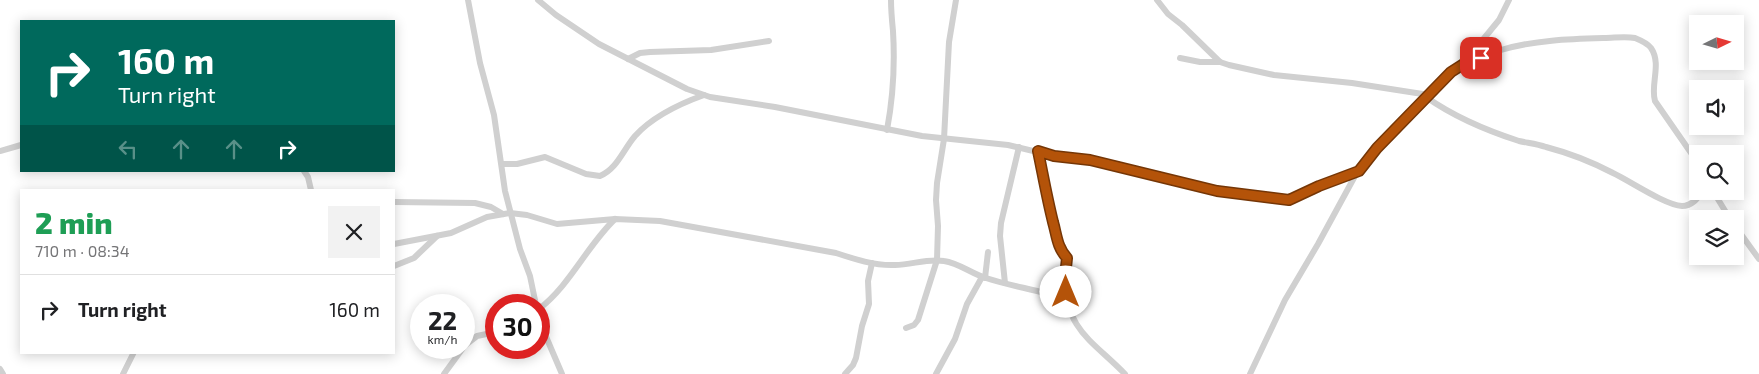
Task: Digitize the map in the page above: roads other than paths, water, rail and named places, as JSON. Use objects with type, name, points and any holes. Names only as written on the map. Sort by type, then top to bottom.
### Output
[{"type":"street","points":[[468,0],[480,63],[494,115],[505,191],[534,294]]},
{"type":"street","points":[[538,0],[556,16],[593,40],[687,89],[704,95],[888,130],[1019,147],[1054,156],[1090,160],[1217,191],[1284,201],[1294,199],[1319,186],[1359,171]]},
{"type":"street","points":[[888,130],[893,68],[893,31],[890,0]]},
{"type":"street","points":[[906,328],[914,325],[918,320],[937,260],[938,226],[936,200],[944,138],[947,56],[956,0]]},
{"type":"street","points":[[1157,0],[1168,14],[1220,62]]},
{"type":"street","points":[[1462,65],[1499,20],[1509,0]]},
{"type":"street","points":[[1250,374],[1285,300],[1359,171],[1377,148],[1451,72],[1462,65],[1503,50],[1528,44],[1580,39],[1635,38],[1651,49],[1655,60],[1654,95],[1656,101],[1689,150]]},
{"type":"street","points":[[628,59],[640,53],[711,50],[769,40]]},
{"type":"street","points":[[1180,58],[1200,62],[1220,62],[1242,69],[1274,75],[1335,81],[1428,96],[1440,107],[1498,133],[1593,163],[1649,193],[1674,203],[1683,206],[1690,204],[1694,200]]},
{"type":"street","points":[[502,164],[517,164],[545,157],[586,174],[600,176],[614,166],[635,136],[646,125],[683,102],[704,95]]},
{"type":"street","points":[[0,150],[20,145]]},
{"type":"street","points":[[1005,283],[1000,236],[1001,223],[1019,147]]},
{"type":"street","points":[[1038,151],[1057,242],[1061,252],[1067,258],[1065,277],[1067,300],[1073,320],[1081,332],[1125,374]]},
{"type":"street","points":[[305,172],[311,189]]},
{"type":"street","points":[[395,202],[475,203],[491,207],[502,214]]},
{"type":"street","points":[[395,244],[451,233],[487,217],[510,213],[527,215],[557,224],[615,219],[660,221],[836,253],[872,263],[894,265],[937,260],[952,263],[983,278],[1039,290],[1067,300]]},
{"type":"street","points":[[550,298],[565,284],[595,241],[615,219]]},
{"type":"street","points":[[395,266],[414,258],[437,236]]},
{"type":"street","points":[[1744,238],[1759,259]]},
{"type":"street","points":[[936,374],[955,339],[967,304],[983,278],[988,252]]},
{"type":"street","points":[[845,374],[853,366],[856,358],[862,326],[869,304],[868,281],[872,263]]},
{"type":"street","points":[[550,346],[562,374]]},
{"type":"street","points":[[123,374],[133,354]]},
{"type":"street","points":[[444,374],[455,359]]},
{"type":"street","points":[[0,369],[3,374]]}]
